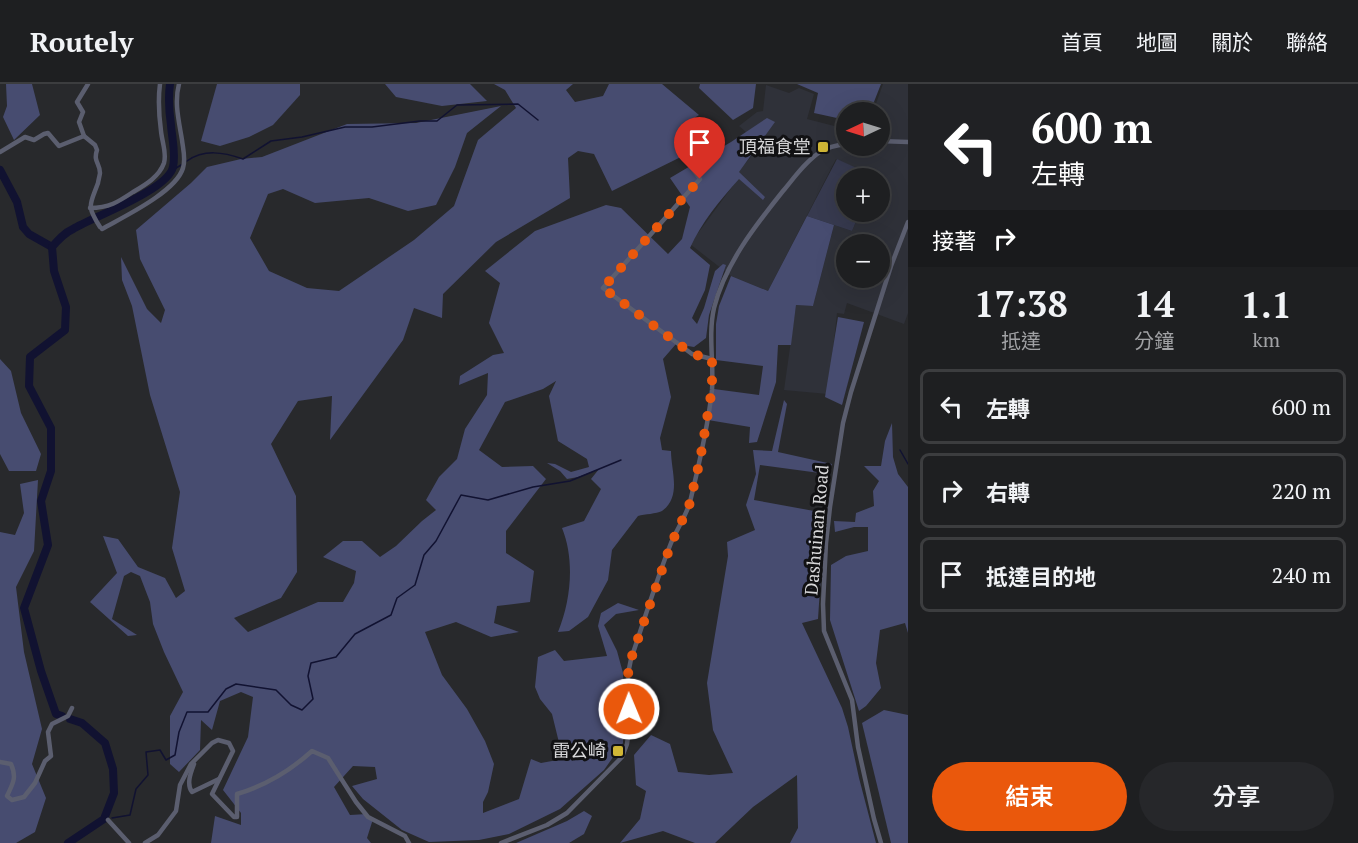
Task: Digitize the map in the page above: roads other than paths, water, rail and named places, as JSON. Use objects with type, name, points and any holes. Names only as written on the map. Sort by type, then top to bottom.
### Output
[{"type":"street","points":[[88,84],[77,102],[83,112],[79,122],[84,136],[96,148],[95,157],[100,174],[91,200],[91,210],[101,228],[160,194],[180,174],[184,166],[184,157],[177,103],[179,84]]},
{"type":"street","points":[[91,210],[115,204],[151,180],[163,165],[165,155],[159,112],[160,84]]},
{"type":"street","points":[[2,151],[25,137],[34,140],[48,133],[60,146],[84,136]]},
{"type":"street","points":[[890,141],[908,142]]},
{"type":"street","points":[[501,843],[547,825],[567,813],[622,757],[627,744],[630,721],[628,685],[631,659],[671,544],[689,506],[700,460],[712,389],[711,334],[713,311],[719,291],[735,258],[761,218],[795,175],[823,150],[836,146]]},
{"type":"street","points":[[686,160],[700,179],[603,288],[692,354],[712,359]]},
{"type":"street","name":"Dashuinan Road","points":[[881,843],[858,747],[852,700],[824,631],[823,604],[826,543],[843,423],[891,266],[908,222]]},
{"type":"street","points":[[0,762],[11,764],[14,772],[14,779],[7,796],[12,800],[24,797],[35,783],[45,761],[51,756],[48,732],[52,724],[68,716],[72,708]]},
{"type":"street","points":[[145,843],[158,835],[176,811],[184,775],[212,743],[218,740],[228,743],[233,751],[212,794],[234,817],[237,817],[237,794],[263,784],[312,751],[328,758],[368,817],[405,836],[409,843]]},
{"type":"street","points":[[195,761],[189,783],[189,789],[192,792],[219,779]]},
{"type":"street","points":[[108,820],[129,843]]},
{"type":"waterway","points":[[62,716],[56,714],[41,671],[24,608],[48,545],[41,501],[51,471],[51,428],[29,386],[30,357],[65,330],[66,307],[54,271],[52,247],[70,231],[158,185],[168,176],[173,167],[170,84]]},
{"type":"waterway","points":[[187,161],[207,153],[243,159],[271,141],[302,137],[345,127],[437,121],[457,105],[518,104],[538,120]]},
{"type":"waterway","points":[[173,170],[181,165]]},
{"type":"waterway","points":[[0,170],[17,202],[23,227],[29,234],[52,247]]},
{"type":"waterway","points":[[900,450],[908,464]]},
{"type":"waterway","points":[[112,818],[130,815],[136,789],[148,775],[146,752],[160,750],[166,760],[175,755],[179,732],[187,712],[208,712],[226,689],[236,684],[276,690],[291,705],[302,710],[313,699],[308,676],[311,663],[336,657],[355,634],[391,615],[397,598],[415,585],[424,555],[436,541],[461,495],[488,500],[533,487],[570,481],[621,460]]},
{"type":"waterway","points":[[68,843],[104,819],[114,793],[113,769],[105,743],[82,723],[70,719]]},
{"type":"place","name":"頂福食堂","points":[[823,147]]},
{"type":"place","name":"雷公崎","points":[[618,751]]}]
